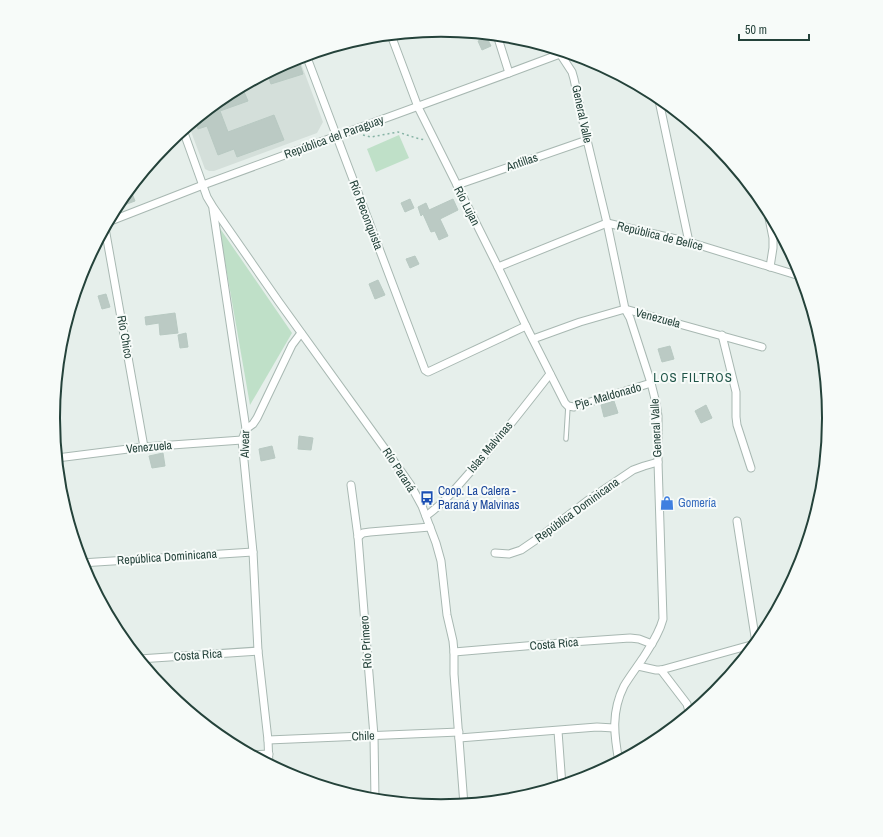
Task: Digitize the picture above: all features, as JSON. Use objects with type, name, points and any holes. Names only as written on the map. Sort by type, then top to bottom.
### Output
[{"type":"street","name":"Río Lujan","points":[[393,40],[418,107],[526,326],[567,405]]},
{"type":"street","points":[[499,41],[510,74]]},
{"type":"street","name":"República del Paraguay","points":[[117,219],[336,136],[510,74],[554,54]]},
{"type":"street","name":"General Valle","points":[[561,56],[572,72],[607,223],[625,309],[630,318],[651,383],[658,416],[663,619],[660,629],[652,644],[624,686],[618,700],[614,728],[618,757]]},
{"type":"street","name":"Río Reconquista","points":[[308,61],[425,370],[428,372],[526,326]]},
{"type":"street","points":[[660,106],[689,242]]},
{"type":"street","name":"Alvear","points":[[185,136],[207,197],[213,206],[246,429],[242,440],[252,552],[258,651],[269,759]]},
{"type":"street","name":"Antillas","points":[[457,185],[587,140]]},
{"type":"street","name":"Río Paraná","points":[[213,206],[278,302],[302,333],[410,484],[426,516],[441,561],[446,609],[453,641],[454,674],[464,799]]},
{"type":"street","name":"República de Belice","points":[[498,267],[607,223],[689,242],[795,274]]},
{"type":"street","points":[[770,267],[773,248],[771,226]]},
{"type":"street","name":"Río Chico","points":[[106,236],[144,447]]},
{"type":"street","name":"Venezuela","points":[[533,339],[580,322],[625,309],[762,347]]},
{"type":"street","points":[[246,429],[257,418],[292,346],[302,333]]},
{"type":"street","points":[[722,335],[736,392],[737,425],[751,468]]},
{"type":"street","name":"Islas Malvinas","points":[[426,516],[446,500],[491,448],[550,374]]},
{"type":"street","name":"Pje. Maldonado","points":[[567,405],[574,407],[651,383]]},
{"type":"street","name":"Venezuela","points":[[62,457],[144,447],[242,440]]},
{"type":"street","name":"República Dominicana","points":[[495,553],[509,554],[521,550],[587,501],[633,470],[658,462]]},
{"type":"street","name":"Río Primero","points":[[351,485],[358,537],[374,736],[375,794]]},
{"type":"street","points":[[737,521],[756,635]]},
{"type":"street","points":[[358,537],[370,532],[430,528]]},
{"type":"street","name":"República Dominicana","points":[[88,563],[252,552]]},
{"type":"street","name":"Costa Rica","points":[[454,652],[630,638],[639,639],[652,644]]},
{"type":"street","points":[[638,666],[661,670],[748,646]]},
{"type":"street","name":"Costa Rica","points":[[145,659],[258,651]]},
{"type":"street","points":[[661,670],[686,704],[688,709]]},
{"type":"street","name":"Chile","points":[[268,740],[374,736],[459,735],[614,728]]},
{"type":"street","points":[[558,731],[562,781]]},
{"type":"street","points":[[261,754],[269,754]]},
{"type":"lane","points":[[566,439],[567,405]]},
{"type":"path","points":[[351,131],[371,138],[398,132],[416,138],[435,141]]},
{"type":"shaded area","points":[[301,64],[323,122],[317,133],[214,171],[205,169],[191,131],[209,116],[251,88],[273,76]]},
{"type":"green space","points":[[399,135],[409,158],[376,172],[367,149]]},
{"type":"green space","points":[[219,227],[292,333],[250,405]]},
{"type":"building","points":[[488,40],[491,46],[482,50],[478,41]]},
{"type":"building","points":[[300,64],[303,74],[271,84],[269,78]]},
{"type":"building","points":[[244,92],[248,101],[220,111],[228,132],[274,115],[284,140],[237,157],[234,149],[218,155],[207,126],[198,129],[197,126],[209,116]]},
{"type":"building","points":[[133,195],[135,201],[126,204]]},
{"type":"building","points":[[410,199],[414,208],[405,212],[401,203]]},
{"type":"building","points":[[453,199],[458,210],[440,219],[448,236],[439,240],[435,231],[431,232],[423,214],[421,216],[418,207],[426,203],[429,210]]},
{"type":"building","points":[[415,256],[419,264],[410,268],[406,259]]},
{"type":"building","points":[[378,280],[385,295],[375,299],[369,284]]},
{"type":"building","points":[[106,294],[110,307],[102,309],[98,296]]},
{"type":"building","points":[[175,313],[178,333],[160,335],[159,323],[146,325],[145,317]]},
{"type":"building","points":[[186,333],[188,347],[180,348],[178,335]]},
{"type":"building","points":[[670,346],[674,359],[662,362],[658,349]]},
{"type":"building","points":[[614,401],[618,413],[604,417],[601,405]]},
{"type":"building","points":[[706,405],[712,418],[701,423],[695,411]]},
{"type":"building","points":[[299,436],[313,438],[311,450],[298,449]]},
{"type":"building","points":[[272,446],[275,458],[261,461],[259,449]]},
{"type":"building","points":[[163,453],[165,466],[152,468],[149,456]]},
{"type":"place","name":"Coop. La Calera - Paraná y Malvinas","points":[[427,498]]},
{"type":"place","name":"Gomería","points":[[667,503]]},
{"type":"district","name":"LOS FILTROS","points":[[693,377]]}]
